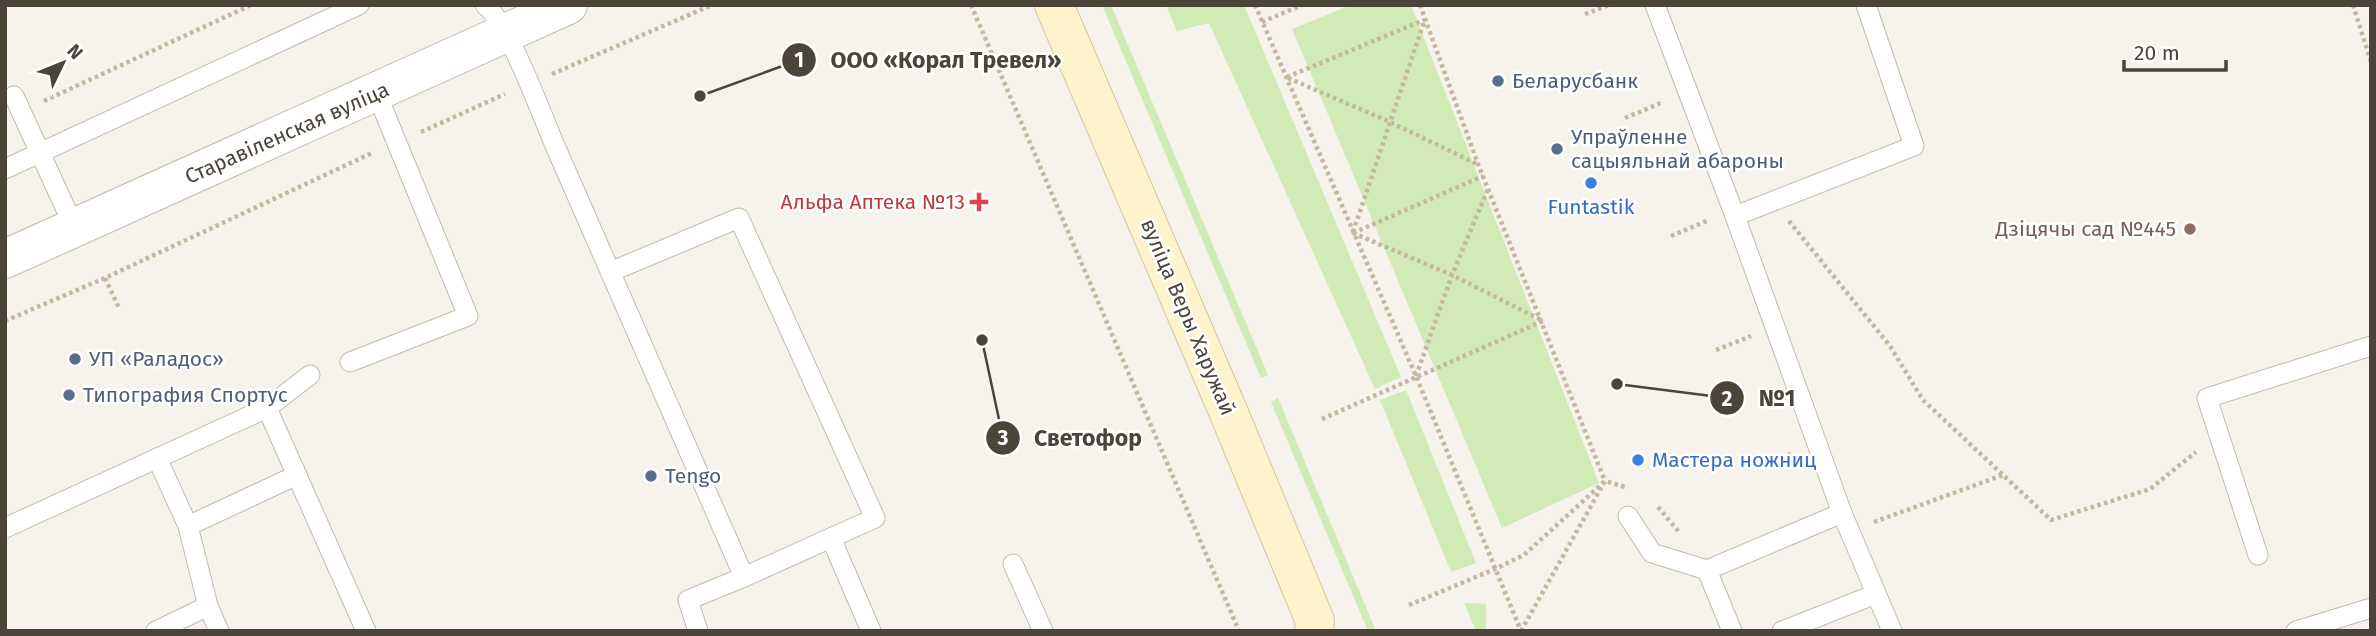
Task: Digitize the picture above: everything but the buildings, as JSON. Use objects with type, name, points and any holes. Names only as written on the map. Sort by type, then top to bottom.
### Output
[{"type":"main road","name":"вуліца Веры Харужай","points":[[1054,5],[1228,411],[1316,627]]},
{"type":"street","name":"Старавіленская вуліца","points":[[5,259],[376,92],[495,20],[568,5]]},
{"type":"lane","points":[[5,169],[359,5]]},
{"type":"lane","points":[[1655,5],[1846,522],[1892,631]]},
{"type":"lane","points":[[1735,216],[1914,146],[1866,5]]},
{"type":"lane","points":[[495,20],[528,84],[744,577]]},
{"type":"lane","points":[[350,362],[468,316],[376,92]]},
{"type":"lane","points":[[18,104],[75,229]]},
{"type":"lane","points":[[610,272],[739,218],[875,518],[688,600],[698,631]]},
{"type":"lane","points":[[2258,555],[2207,398],[2371,346]]},
{"type":"lane","points":[[5,528],[267,408],[310,375]]},
{"type":"lane","points":[[267,408],[366,631]]},
{"type":"lane","points":[[157,458],[188,526],[208,606],[219,631]]},
{"type":"lane","points":[[188,526],[297,475]]},
{"type":"lane","points":[[1628,516],[1652,553],[1707,570],[1846,522]]},
{"type":"lane","points":[[831,538],[871,631]]},
{"type":"lane","points":[[1013,564],[1043,631]]},
{"type":"lane","points":[[1707,570],[1732,631]]},
{"type":"lane","points":[[1782,631],[1876,594]]},
{"type":"lane","points":[[156,631],[208,606]]},
{"type":"lane","points":[[2297,631],[2371,608]]},
{"type":"path","points":[[18,104],[251,5]]},
{"type":"path","points":[[5,321],[105,278],[397,142],[712,5]]},
{"type":"path","points":[[971,5],[1239,631]]},
{"type":"path","points":[[1255,5],[1416,376],[1521,631]]},
{"type":"path","points":[[1262,22],[1302,5]]},
{"type":"path","points":[[1420,5],[1478,164],[1605,481]]},
{"type":"path","points":[[1585,15],[1609,5]]},
{"type":"path","points":[[2353,5],[2371,62]]},
{"type":"path","points":[[1287,78],[1425,20]]},
{"type":"path","points":[[1353,233],[1425,20]]},
{"type":"path","points":[[1287,78],[1390,122],[1478,164]]},
{"type":"path","points":[[1625,118],[1668,100]]},
{"type":"path","points":[[1353,233],[1483,176]]},
{"type":"path","points":[[1416,376],[1452,275],[1488,188]]},
{"type":"path","points":[[1773,201],[1890,346],[1923,400],[2051,520],[2150,489],[2219,434]]},
{"type":"path","points":[[1671,236],[1713,219]]},
{"type":"path","points":[[1353,233],[1452,275],[1543,321]]},
{"type":"path","points":[[105,278],[119,308]]},
{"type":"path","points":[[1322,419],[1543,321]]},
{"type":"path","points":[[1716,350],[1756,334]]},
{"type":"path","points":[[1762,466],[1801,450]]},
{"type":"path","points":[[1846,522],[2003,475]]},
{"type":"path","points":[[1605,481],[1632,489]]},
{"type":"path","points":[[1409,605],[1524,555],[1605,481]]},
{"type":"path","points":[[1521,631],[1605,481]]},
{"type":"path","points":[[1654,503],[1681,534]]},
{"type":"green space","points":[[1102,5],[1111,5],[1268,375],[1261,378]]},
{"type":"green space","points":[[1166,5],[1244,5],[1401,377],[1375,389],[1209,23],[1177,31]]},
{"type":"green space","points":[[1351,5],[1411,5],[1599,483],[1502,528],[1292,29]]},
{"type":"green space","points":[[1406,390],[1476,563],[1451,572],[1380,400]]},
{"type":"green space","points":[[1278,398],[1376,631],[1368,631],[1271,402]]},
{"type":"green space","points":[[1464,603],[1486,604],[1486,631],[1476,631]]},
{"type":"place","name":"Беларусбанк","points":[[1498,81]]},
{"type":"place","name":"ООО «Корал Тревел»","points":[[700,96]]},
{"type":"place","name":"Упраўленне сацыяльнай абароны","points":[[1557,149]]},
{"type":"place","name":"Funtastik","points":[[1591,183]]},
{"type":"place","name":"Альфа Аптека №13","points":[[979,202]]},
{"type":"place","name":"Дзіцячы сад №445","points":[[2190,229]]},
{"type":"place","name":"Светофор","points":[[982,340]]},
{"type":"place","name":"УП «Раладос»","points":[[75,359]]},
{"type":"place","name":"№1","points":[[1617,384]]},
{"type":"place","name":"Типография Спортус","points":[[69,395]]},
{"type":"place","name":"Мастера ножниц","points":[[1638,460]]},
{"type":"place","name":"Tengo","points":[[651,476]]}]
